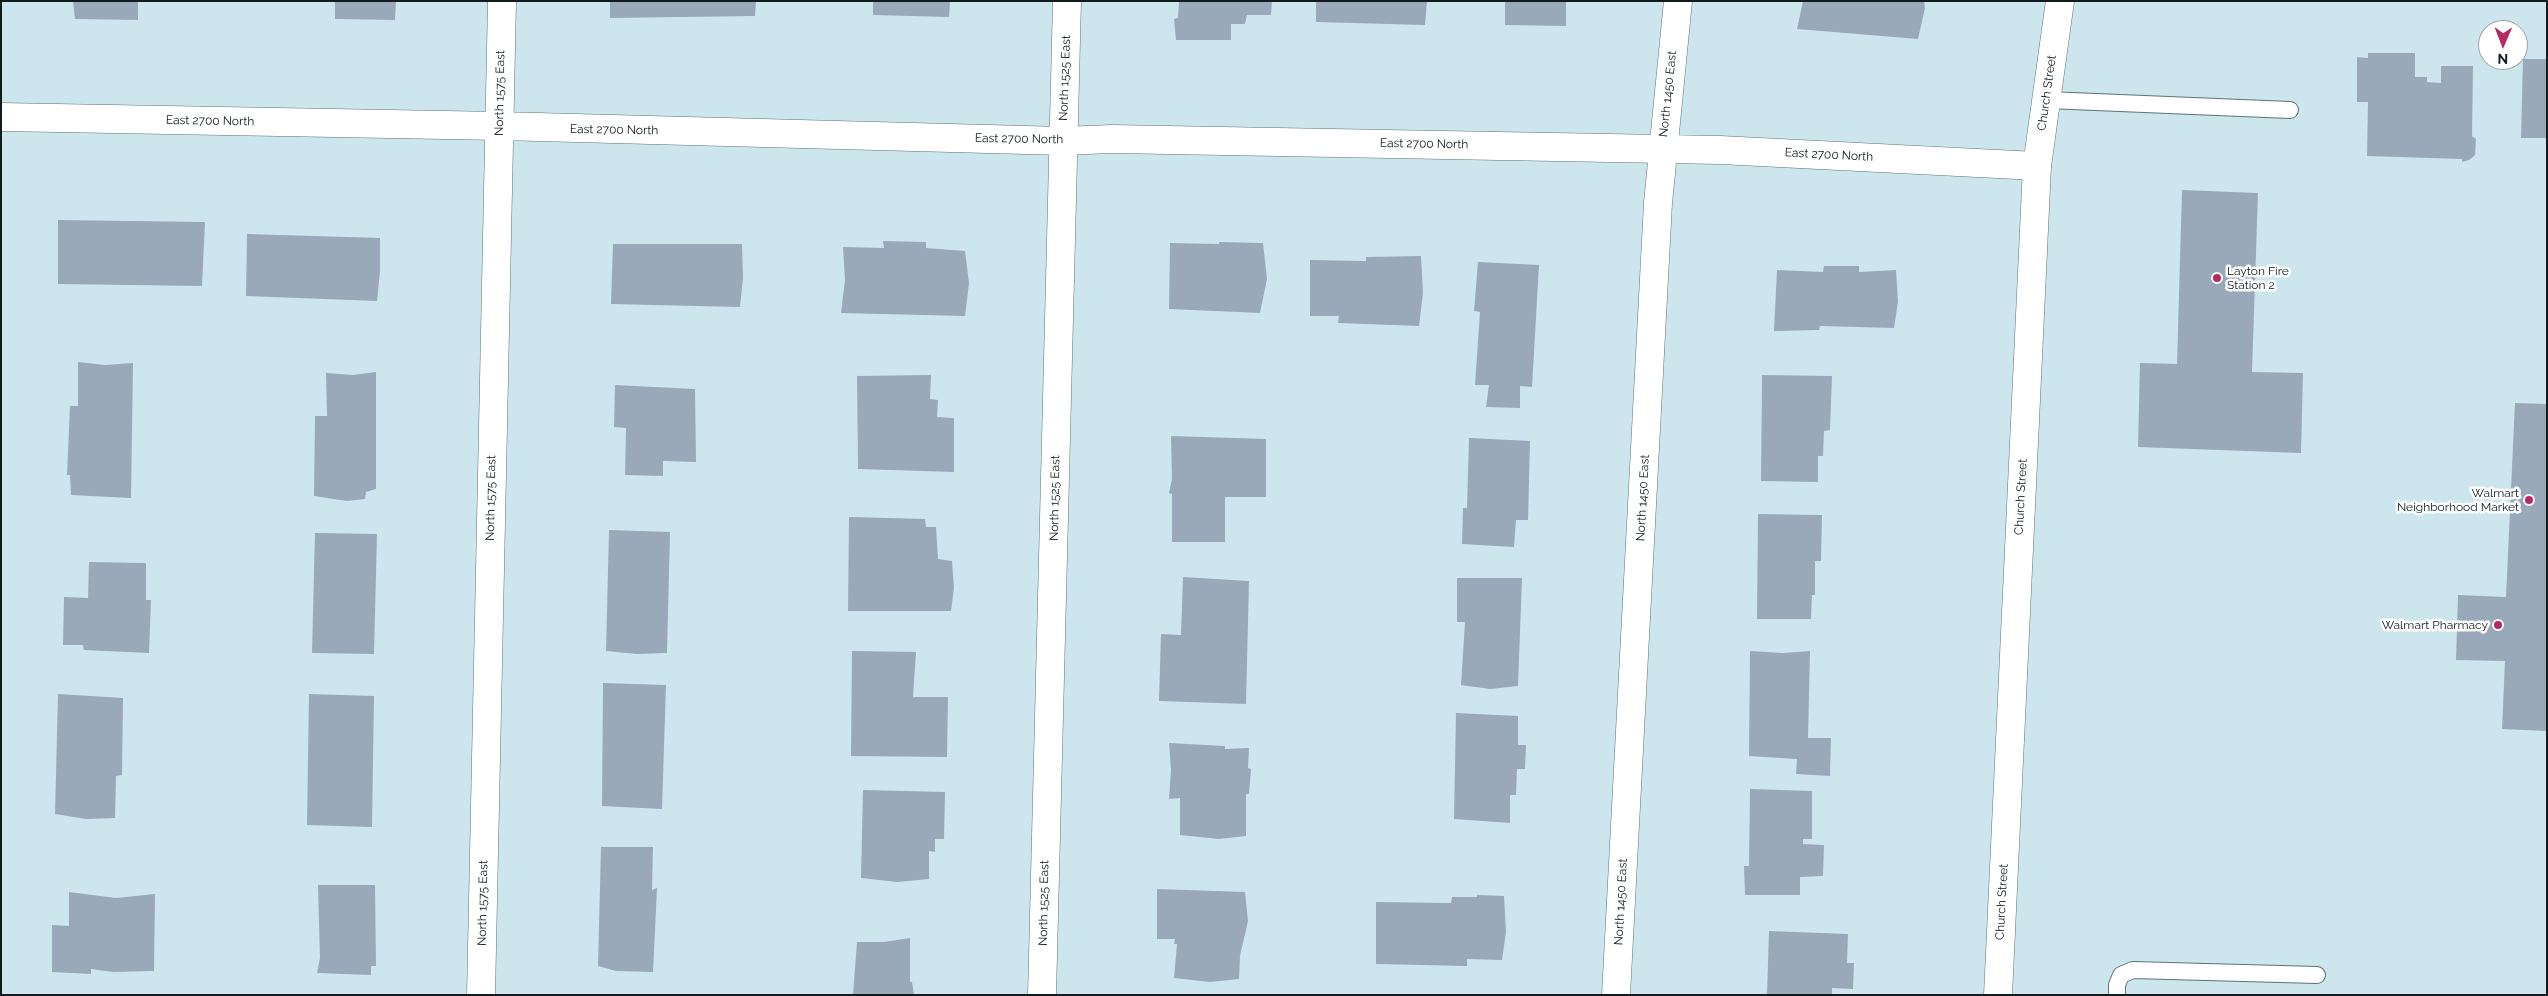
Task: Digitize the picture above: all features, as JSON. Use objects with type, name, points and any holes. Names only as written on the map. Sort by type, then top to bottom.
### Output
[{"type":"street","name":"North 1575 East","points":[[481,995],[502,1]]},
{"type":"street","name":"North 1525 East","points":[[1042,995],[1067,1]]},
{"type":"street","name":"North 1450 East","points":[[1616,995],[1658,213],[1678,1]]},
{"type":"street","name":"Church Street","points":[[1998,995],[2037,166],[2060,1]]},
{"type":"street","name":"East 2700 North","points":[[1,117],[500,126],[1063,141],[1122,140],[1663,149],[2037,166]]},
{"type":"lane","points":[[2047,100],[2290,110]]},
{"type":"lane","points":[[2117,995],[2117,985],[2122,975],[2133,970],[2317,975]]},
{"type":"building","points":[[73,1],[138,1],[138,20],[75,19]]},
{"type":"building","points":[[335,1],[396,1],[395,20],[335,19]]},
{"type":"building","points":[[610,1],[756,1],[755,16],[610,18]]},
{"type":"building","points":[[873,1],[950,1],[949,17],[873,15]]},
{"type":"building","points":[[1179,1],[1272,1],[1271,15],[1247,15],[1245,24],[1231,24],[1231,40],[1176,40],[1174,19],[1178,18]]},
{"type":"building","points":[[1316,1],[1427,1],[1425,25],[1316,22]]},
{"type":"building","points":[[1505,1],[1566,1],[1566,26],[1505,25]]},
{"type":"building","points":[[1803,1],[1924,1],[1925,8],[1918,39],[1797,29]]},
{"type":"building","points":[[2368,53],[2415,53],[2415,77],[2427,77],[2427,82],[2441,83],[2441,66],[2473,66],[2472,136],[2476,139],[2475,155],[2469,160],[2462,162],[2462,159],[2367,156],[2368,102],[2357,102],[2357,57],[2368,58]]},
{"type":"building","points":[[2528,59],[2547,59],[2547,138],[2521,138],[2523,70],[2528,70]]},
{"type":"building","name":"Layton Fire Station 2","points":[[2182,190],[2258,193],[2252,372],[2303,373],[2301,453],[2138,447],[2140,363],[2177,364]]},
{"type":"building","points":[[58,220],[205,222],[202,286],[58,284]]},
{"type":"building","points":[[247,234],[380,238],[380,271],[377,301],[246,296]]},
{"type":"building","points":[[883,241],[926,242],[926,248],[965,251],[969,283],[965,316],[841,313],[845,280],[843,247],[884,248]]},
{"type":"building","points":[[1219,242],[1263,243],[1267,279],[1260,313],[1169,309],[1170,243],[1219,244]]},
{"type":"building","points":[[613,244],[742,244],[743,278],[740,307],[611,304]]},
{"type":"building","points":[[1421,256],[1423,293],[1419,326],[1338,323],[1339,316],[1310,316],[1310,260],[1366,261],[1366,257]]},
{"type":"building","points":[[1478,262],[1539,265],[1532,387],[1520,386],[1520,408],[1486,407],[1489,385],[1475,385],[1480,312],[1474,311]]},
{"type":"building","points":[[1824,266],[1859,266],[1859,272],[1896,270],[1898,302],[1894,328],[1820,326],[1819,330],[1774,331],[1777,270],[1823,272]]},
{"type":"building","points":[[78,362],[105,365],[133,363],[131,498],[71,495],[70,475],[67,475],[70,406],[78,406]]},
{"type":"building","points":[[376,372],[376,489],[366,492],[365,499],[347,501],[314,496],[315,416],[327,416],[326,373],[353,375]]},
{"type":"building","points":[[931,375],[930,399],[938,400],[937,417],[954,418],[954,472],[858,469],[857,376]]},
{"type":"building","points":[[1762,375],[1832,376],[1830,430],[1824,431],[1823,456],[1818,456],[1818,482],[1761,481]]},
{"type":"building","points":[[615,385],[695,389],[696,462],[663,461],[663,476],[625,475],[626,428],[614,427]]},
{"type":"building","name":"Walmart Neighborhood Market","points":[[2515,403],[2547,404],[2547,731],[2502,729],[2505,661],[2456,660],[2458,595],[2506,597]]},
{"type":"building","points":[[1171,436],[1266,439],[1266,497],[1225,497],[1225,542],[1172,542],[1172,494],[1169,493],[1172,479]]},
{"type":"building","points":[[1469,438],[1530,441],[1528,520],[1516,520],[1514,547],[1462,544],[1463,508],[1467,508]]},
{"type":"building","points":[[1758,514],[1822,515],[1821,561],[1815,561],[1815,595],[1812,595],[1811,619],[1757,619]]},
{"type":"building","points":[[849,517],[925,519],[926,527],[936,527],[938,559],[952,561],[954,588],[951,611],[848,611]]},
{"type":"building","points":[[609,530],[670,532],[667,653],[637,654],[606,651]]},
{"type":"building","points":[[315,533],[377,534],[374,654],[312,653]]},
{"type":"building","points":[[89,562],[146,563],[146,600],[151,600],[149,653],[84,650],[83,645],[63,645],[64,597],[88,598]]},
{"type":"building","points":[[1183,577],[1249,581],[1246,704],[1159,701],[1161,634],[1181,635]]},
{"type":"building","points":[[1457,578],[1522,578],[1518,686],[1490,689],[1461,685],[1465,622],[1457,622]]},
{"type":"building","points":[[852,651],[916,652],[913,697],[948,697],[947,757],[851,756]]},
{"type":"building","points":[[1750,651],[1783,653],[1810,651],[1808,738],[1831,738],[1830,776],[1796,774],[1797,759],[1749,756]]},
{"type":"building","points":[[603,683],[666,685],[662,809],[602,806]]},
{"type":"building","points":[[58,694],[123,698],[122,775],[116,776],[115,818],[86,819],[55,814]]},
{"type":"building","points":[[309,694],[374,696],[372,827],[307,825]]},
{"type":"building","points":[[1456,713],[1518,716],[1518,745],[1526,745],[1525,769],[1517,769],[1516,795],[1510,795],[1510,823],[1454,819]]},
{"type":"building","points":[[1169,743],[1225,746],[1225,749],[1249,748],[1248,768],[1251,769],[1249,794],[1246,794],[1246,836],[1219,839],[1180,835],[1180,798],[1169,799],[1171,770]]},
{"type":"building","points":[[1750,789],[1812,791],[1812,839],[1803,839],[1803,844],[1824,845],[1823,876],[1800,877],[1800,895],[1745,895],[1744,866],[1749,866]]},
{"type":"building","points":[[863,790],[945,792],[944,839],[935,839],[935,852],[929,851],[929,879],[897,882],[861,878]]},
{"type":"building","points":[[601,847],[653,847],[652,890],[657,888],[653,972],[616,971],[598,966]]},
{"type":"building","points":[[318,885],[375,885],[376,966],[371,966],[371,975],[317,973],[320,958]]},
{"type":"building","points":[[1157,889],[1245,892],[1248,921],[1240,956],[1239,979],[1210,982],[1174,978],[1177,944],[1174,944],[1175,939],[1157,939]]},
{"type":"building","points":[[69,892],[116,898],[155,894],[154,971],[113,972],[91,969],[91,974],[52,972],[52,925],[69,926]]},
{"type":"building","points":[[1477,895],[1504,896],[1506,932],[1502,960],[1467,959],[1467,966],[1376,964],[1376,902],[1451,903],[1452,897],[1477,897]]},
{"type":"building","points":[[1769,931],[1848,934],[1847,963],[1854,963],[1853,989],[1832,988],[1832,995],[1767,995]]},
{"type":"building","points":[[910,938],[910,982],[912,982],[914,995],[853,995],[857,942],[884,942]]},
{"type":"place","name":"Layton Fire Station 2","points":[[2217,278]]},
{"type":"place","name":"Walmart Neighborhood Market","points":[[2529,500]]},
{"type":"place","name":"Walmart Pharmacy","points":[[2498,625]]}]
